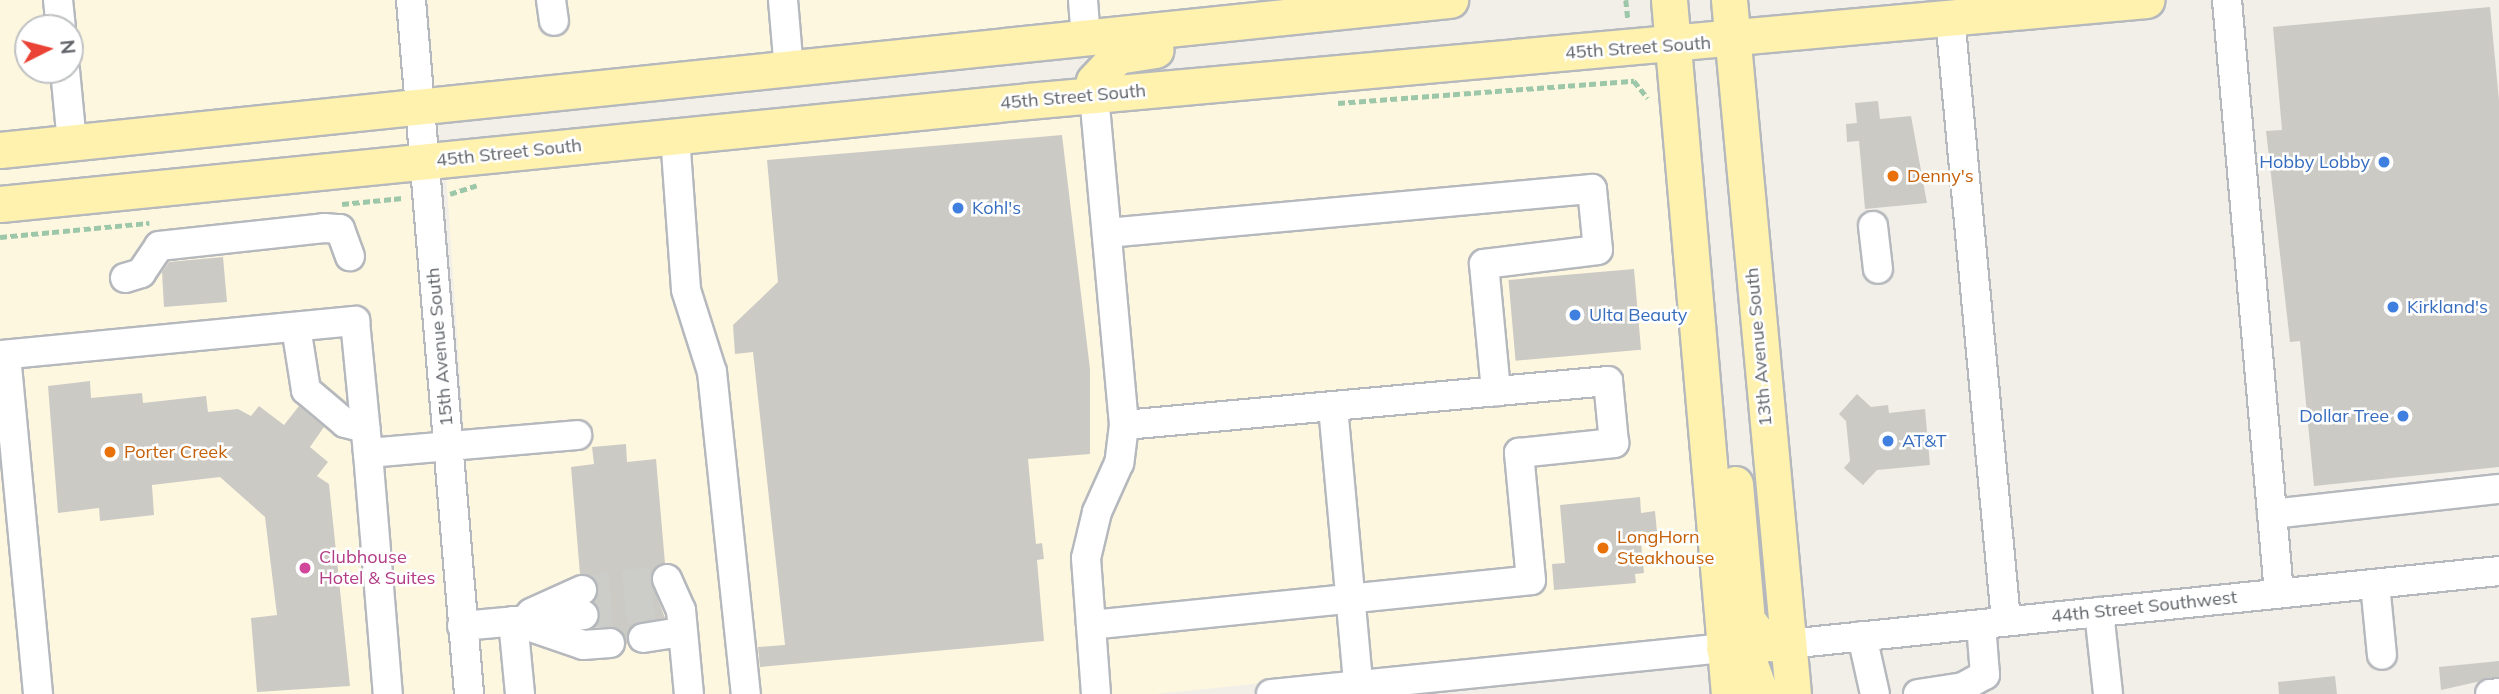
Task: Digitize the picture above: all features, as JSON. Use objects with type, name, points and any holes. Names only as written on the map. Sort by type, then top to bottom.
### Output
[{"type":"main road","points":[[0,150],[421,105],[1086,40],[1450,0]]},
{"type":"main road","points":[[1669,0],[1729,694]]},
{"type":"main road","name":"13th Avenue South","points":[[1729,0],[1793,694]]},
{"type":"main road","points":[[1950,17],[2009,0]]},
{"type":"main road","name":"45th Street South","points":[[0,204],[1094,95],[1733,41],[1950,17],[2147,0]]},
{"type":"main road","points":[[1094,95],[1094,80],[1117,57],[1286,36],[1397,6]]},
{"type":"main road","points":[[808,123],[842,103],[1052,81],[1085,56],[1086,40]]},
{"type":"main road","points":[[636,139],[692,115],[783,102],[791,88],[789,70]]},
{"type":"main road","points":[[1700,352],[1734,473],[1747,620],[1765,643],[1788,644]]},
{"type":"main road","points":[[1724,648],[1748,659],[1761,694]]},
{"type":"street","name":"15th Avenue South","points":[[411,0],[469,694]]},
{"type":"street","points":[[783,0],[789,70]]},
{"type":"street","points":[[1083,0],[1086,40]]},
{"type":"street","points":[[2227,0],[2279,593]]},
{"type":"street","points":[[1918,694],[1963,687],[1985,675],[1994,623],[1950,17]]},
{"type":"street","points":[[66,84],[72,143]]},
{"type":"street","points":[[1094,95],[1124,425],[1119,463],[1087,541],[1096,694]]},
{"type":"street","points":[[676,136],[686,290],[712,372],[746,694]]},
{"type":"street","points":[[1107,233],[1592,188],[1598,250],[1484,264],[1496,391]]},
{"type":"street","points":[[1873,226],[1878,269]]},
{"type":"street","points":[[125,278],[141,273],[159,246],[324,228],[340,229],[350,256]]},
{"type":"street","points":[[38,694],[3,355],[355,321],[388,694]]},
{"type":"street","points":[[296,327],[306,390],[367,441],[449,446],[576,436]]},
{"type":"street","points":[[1091,625],[1531,580],[1519,453],[1614,443],[1608,381],[1124,425]]},
{"type":"street","points":[[1333,407],[1359,690]]},
{"type":"street","points":[[2272,514],[2499,489]]},
{"type":"street","name":"44th Street Southwest","points":[[1788,644],[2499,571]]},
{"type":"street","points":[[2375,584],[2382,655]]},
{"type":"street","points":[[462,626],[513,621],[583,602]]},
{"type":"street","points":[[643,638],[675,607],[689,694]]},
{"type":"street","points":[[2099,612],[2108,694]]},
{"type":"street","points":[[513,621],[583,645],[610,643]]},
{"type":"street","points":[[513,621],[520,694]]},
{"type":"street","points":[[1863,636],[1875,694]]},
{"type":"street","points":[[1272,694],[1359,690],[1567,663],[1724,648]]},
{"type":"street","points":[[2490,694],[2499,693]]},
{"type":"shaded area","points":[[0,0],[397,0],[458,694],[0,694]]},
{"type":"shaded area","points":[[428,0],[1334,0],[435,96]]},
{"type":"shaded area","points":[[1668,53],[1713,638],[1156,694],[482,694],[446,173]]},
{"type":"building","points":[[2490,7],[2499,100],[2499,467],[2314,486],[2300,341],[2290,342],[2266,131],[2282,130],[2273,27]]},
{"type":"building","name":"Denny's","points":[[1878,101],[1880,119],[1911,116],[1927,203],[1865,209],[1859,141],[1847,142],[1846,124],[1857,123],[1855,103]]},
{"type":"building","points":[[1062,135],[1090,369],[1090,454],[1028,459],[1036,544],[1042,543],[1044,559],[1037,560],[1044,641],[760,667],[758,647],[785,645],[753,352],[735,354],[733,325],[778,282],[767,160]]},
{"type":"building","points":[[223,257],[227,302],[164,307],[162,272],[169,262]]},
{"type":"building","name":"Ulta Beauty","points":[[1634,269],[1641,350],[1516,361],[1508,280]]},
{"type":"building","name":"Clubhouse Hotel & Suites","points":[[90,381],[91,398],[142,393],[143,403],[206,396],[208,412],[238,409],[251,416],[259,406],[284,425],[299,406],[324,427],[310,447],[328,462],[317,476],[329,484],[350,686],[257,692],[251,618],[277,615],[265,517],[220,477],[152,485],[154,515],[100,521],[99,508],[58,513],[48,386]]},
{"type":"building","name":"AT&T","points":[[1857,394],[1871,407],[1888,405],[1889,413],[1925,409],[1930,465],[1877,470],[1863,485],[1844,468],[1850,461],[1846,421],[1839,414]]},
{"type":"building","points":[[626,444],[627,462],[656,459],[665,563],[650,578],[665,618],[633,625],[626,646],[618,628],[595,627],[599,591],[592,577],[580,574],[571,467],[594,464],[592,447]]},
{"type":"building","name":"LongHorn Steakhouse","points":[[1640,497],[1641,513],[1655,511],[1657,532],[1640,533],[1644,573],[1635,574],[1636,583],[1554,590],[1552,564],[1565,563],[1560,505]]},
{"type":"building","points":[[2499,661],[2499,677],[2441,690],[2439,667]]},
{"type":"building","points":[[2335,676],[2337,694],[2279,694],[2278,682]]},
{"type":"tunnel","points":[[582,590],[667,579]]},
{"type":"tunnel","points":[[584,615],[669,605]]},
{"type":"place","name":"Hobby Lobby","points":[[2384,162]]},
{"type":"place","name":"Denny's","points":[[1893,176]]},
{"type":"place","name":"Kohl's","points":[[958,208]]},
{"type":"place","name":"Kirkland's","points":[[2393,307]]},
{"type":"place","name":"Ulta Beauty","points":[[1575,315]]},
{"type":"place","name":"Dollar Tree","points":[[2403,416]]},
{"type":"place","name":"AT&T","points":[[1888,441]]},
{"type":"place","name":"Porter Creek","points":[[110,452]]},
{"type":"place","name":"LongHorn Steakhouse","points":[[1603,548]]},
{"type":"place","name":"Clubhouse Hotel & Suites","points":[[305,568]]}]
